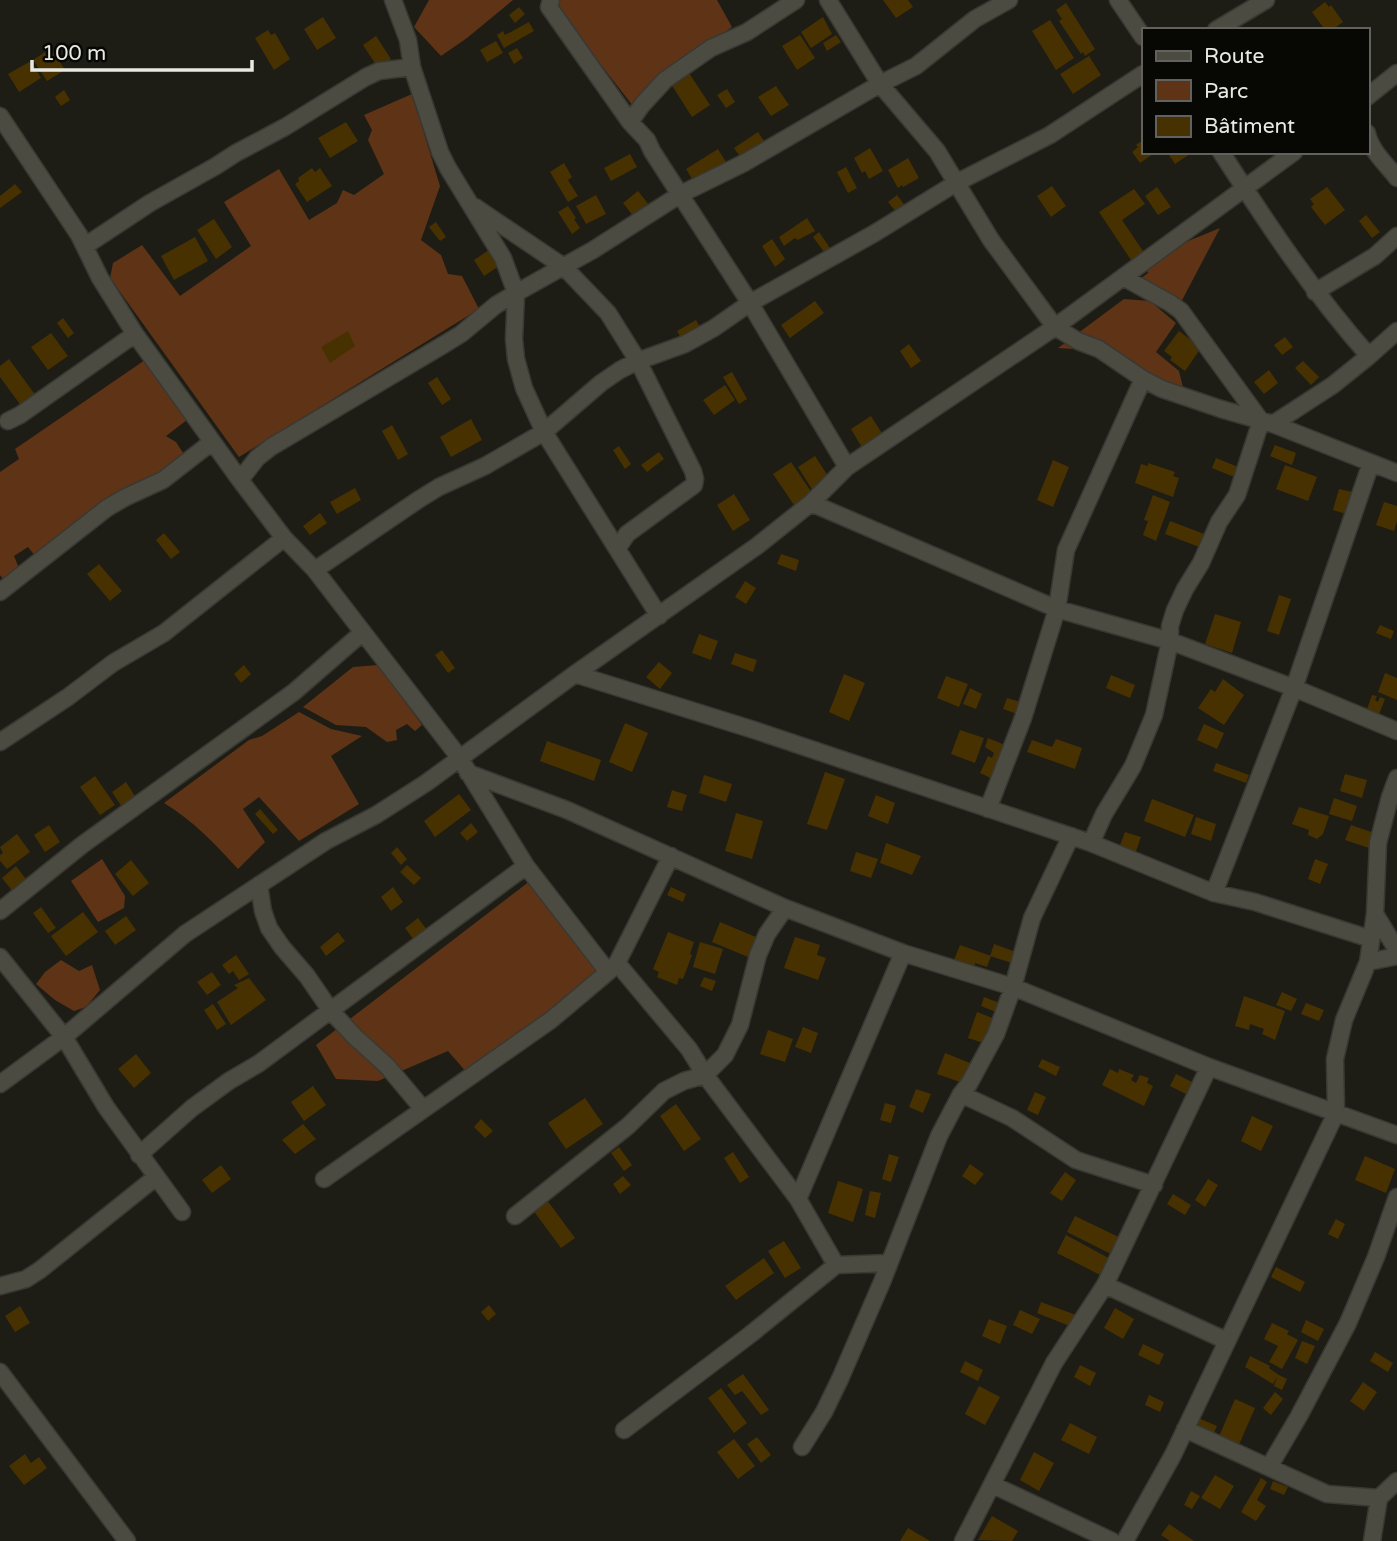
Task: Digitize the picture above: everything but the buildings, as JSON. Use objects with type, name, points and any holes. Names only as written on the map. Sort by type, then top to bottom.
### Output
[{"type":"street","points":[[393,0],[408,40],[412,66],[440,152],[503,258],[516,292],[514,338],[516,359],[524,388],[544,432],[659,616]]},
{"type":"street","points":[[551,0],[549,7],[630,122],[647,140],[750,303],[847,467]]},
{"type":"street","points":[[630,122],[665,80],[711,48],[747,32],[796,0]]},
{"type":"street","points":[[828,0],[880,84],[937,151],[991,240],[1055,327],[1078,341],[1099,349],[1162,389],[1267,423],[1397,473]]},
{"type":"street","points":[[240,480],[257,458],[271,447],[452,340],[516,292],[564,267],[681,194],[744,163],[916,66],[975,19],[1009,0]]},
{"type":"street","points":[[1118,0],[1142,36]]},
{"type":"street","points":[[1219,28],[1266,0]]},
{"type":"street","points":[[85,246],[150,203],[285,127],[366,77],[380,71],[412,66]]},
{"type":"street","points":[[1369,100],[1397,73]]},
{"type":"street","points":[[315,570],[439,487],[485,466],[544,432],[620,370],[685,344],[714,328],[750,303],[875,233],[956,183],[1050,135],[1142,75]]},
{"type":"street","points":[[0,116],[85,246],[100,278],[135,334],[212,442],[284,538],[315,570],[459,757],[526,866],[613,967],[690,1049],[705,1075],[798,1199],[836,1265]]},
{"type":"street","points":[[1369,140],[1397,178]]},
{"type":"street","points":[[1222,154],[1315,292],[1369,356]]},
{"type":"street","points":[[0,1084],[64,1037],[185,934],[326,841],[402,799],[757,546],[811,503],[847,467],[1055,327],[1291,154]]},
{"type":"street","points":[[470,204],[564,267],[608,313],[638,361],[686,455],[695,479],[694,485],[626,534],[617,549]]},
{"type":"street","points":[[1315,292],[1375,256],[1397,236]]},
{"type":"street","points":[[1123,277],[1181,311],[1267,423]]},
{"type":"street","points":[[1091,843],[1104,814],[1133,766],[1154,715],[1175,610],[1201,563],[1219,522],[1237,495],[1267,423],[1333,385],[1397,331]]},
{"type":"street","points":[[8,421],[135,334]]},
{"type":"street","points":[[988,809],[1023,718],[1057,609],[1066,550],[1143,379]]},
{"type":"street","points":[[0,592],[107,508],[163,480],[212,442]]},
{"type":"street","points":[[1214,893],[1294,688],[1371,463]]},
{"type":"street","points":[[811,503],[1057,609],[1170,641],[1397,731]]},
{"type":"street","points":[[0,742],[113,663],[164,634],[284,538]]},
{"type":"street","points":[[0,911],[82,845],[294,692],[362,633]]},
{"type":"street","points":[[575,674],[754,730],[1071,836],[1214,893],[1255,902],[1371,939]]},
{"type":"street","points":[[468,773],[567,810],[785,908],[903,953],[1013,987],[1209,1067],[1397,1135]]},
{"type":"street","points":[[1125,1541],[1173,1455],[1336,1113],[1335,1059],[1345,1020],[1368,962],[1377,906],[1378,843],[1397,778]]},
{"type":"street","points":[[802,1447],[824,1412],[840,1379],[939,1136],[996,1034],[1013,987],[1032,918],[1071,836]]},
{"type":"street","points":[[324,1179],[551,1020],[613,967],[671,856]]},
{"type":"street","points":[[139,1155],[192,1108],[258,1064],[526,866]]},
{"type":"street","points":[[260,885],[263,911],[269,928],[282,947],[307,976],[331,1011],[387,1066],[424,1109]]},
{"type":"street","points":[[516,1216],[628,1126],[664,1091],[705,1075],[725,1055],[740,1025],[758,955],[767,934],[785,908]]},
{"type":"street","points":[[1375,914],[1397,950]]},
{"type":"street","points":[[798,1199],[903,953]]},
{"type":"street","points":[[1368,962],[1397,956]]},
{"type":"street","points":[[0,957],[64,1037],[106,1107],[182,1212]]},
{"type":"street","points":[[962,1541],[1054,1363],[1105,1285],[1209,1067]]},
{"type":"street","points":[[961,1094],[1013,1118],[1076,1160],[1154,1185]]},
{"type":"street","points":[[0,1286],[26,1279],[40,1270],[156,1177]]},
{"type":"street","points":[[1269,1467],[1349,1323],[1397,1197]]},
{"type":"street","points":[[624,1430],[751,1334],[836,1265],[889,1263]]},
{"type":"street","points":[[1105,1285],[1227,1341]]},
{"type":"street","points":[[0,1372],[127,1541]]},
{"type":"street","points":[[1185,1429],[1327,1494],[1379,1498]]},
{"type":"street","points":[[1372,1541],[1379,1498],[1397,1481]]},
{"type":"street","points":[[993,1485],[1112,1541]]},
{"type":"green space","points":[[429,0],[513,0],[441,56],[414,27]]},
{"type":"green space","points":[[558,0],[717,0],[732,27],[654,83],[633,106],[556,7]]},
{"type":"green space","points":[[412,94],[440,186],[421,240],[441,255],[448,274],[462,276],[479,309],[239,457],[110,278],[113,263],[142,245],[180,296],[251,246],[224,202],[279,169],[309,220],[337,203],[343,190],[354,195],[384,174],[368,140],[372,130],[364,115]]},
{"type":"green space","points":[[1220,228],[1180,304],[1140,279],[1148,273],[1146,268],[1181,244]]},
{"type":"green space","points":[[1124,299],[1150,301],[1176,323],[1156,352],[1179,371],[1186,400],[1089,350],[1058,348]]},
{"type":"green space","points":[[145,360],[187,420],[166,436],[176,442],[187,459],[36,557],[28,547],[14,556],[19,568],[3,579],[0,575],[0,472],[19,459],[15,449]]},
{"type":"green space","points":[[378,665],[422,725],[415,731],[407,724],[396,730],[397,740],[387,742],[366,727],[336,725],[303,707],[353,667]]},
{"type":"green space","points":[[299,712],[331,729],[362,736],[331,756],[359,804],[299,841],[259,797],[243,809],[265,842],[238,869],[195,825],[164,803],[249,740],[262,736]]},
{"type":"green space","points":[[102,859],[125,896],[124,908],[98,922],[71,881]]},
{"type":"green space","points":[[530,881],[605,971],[468,1074],[448,1051],[378,1081],[336,1079],[316,1045]]},
{"type":"green space","points":[[61,960],[79,971],[92,965],[100,990],[86,1007],[74,1011],[36,984],[45,972]]}]
